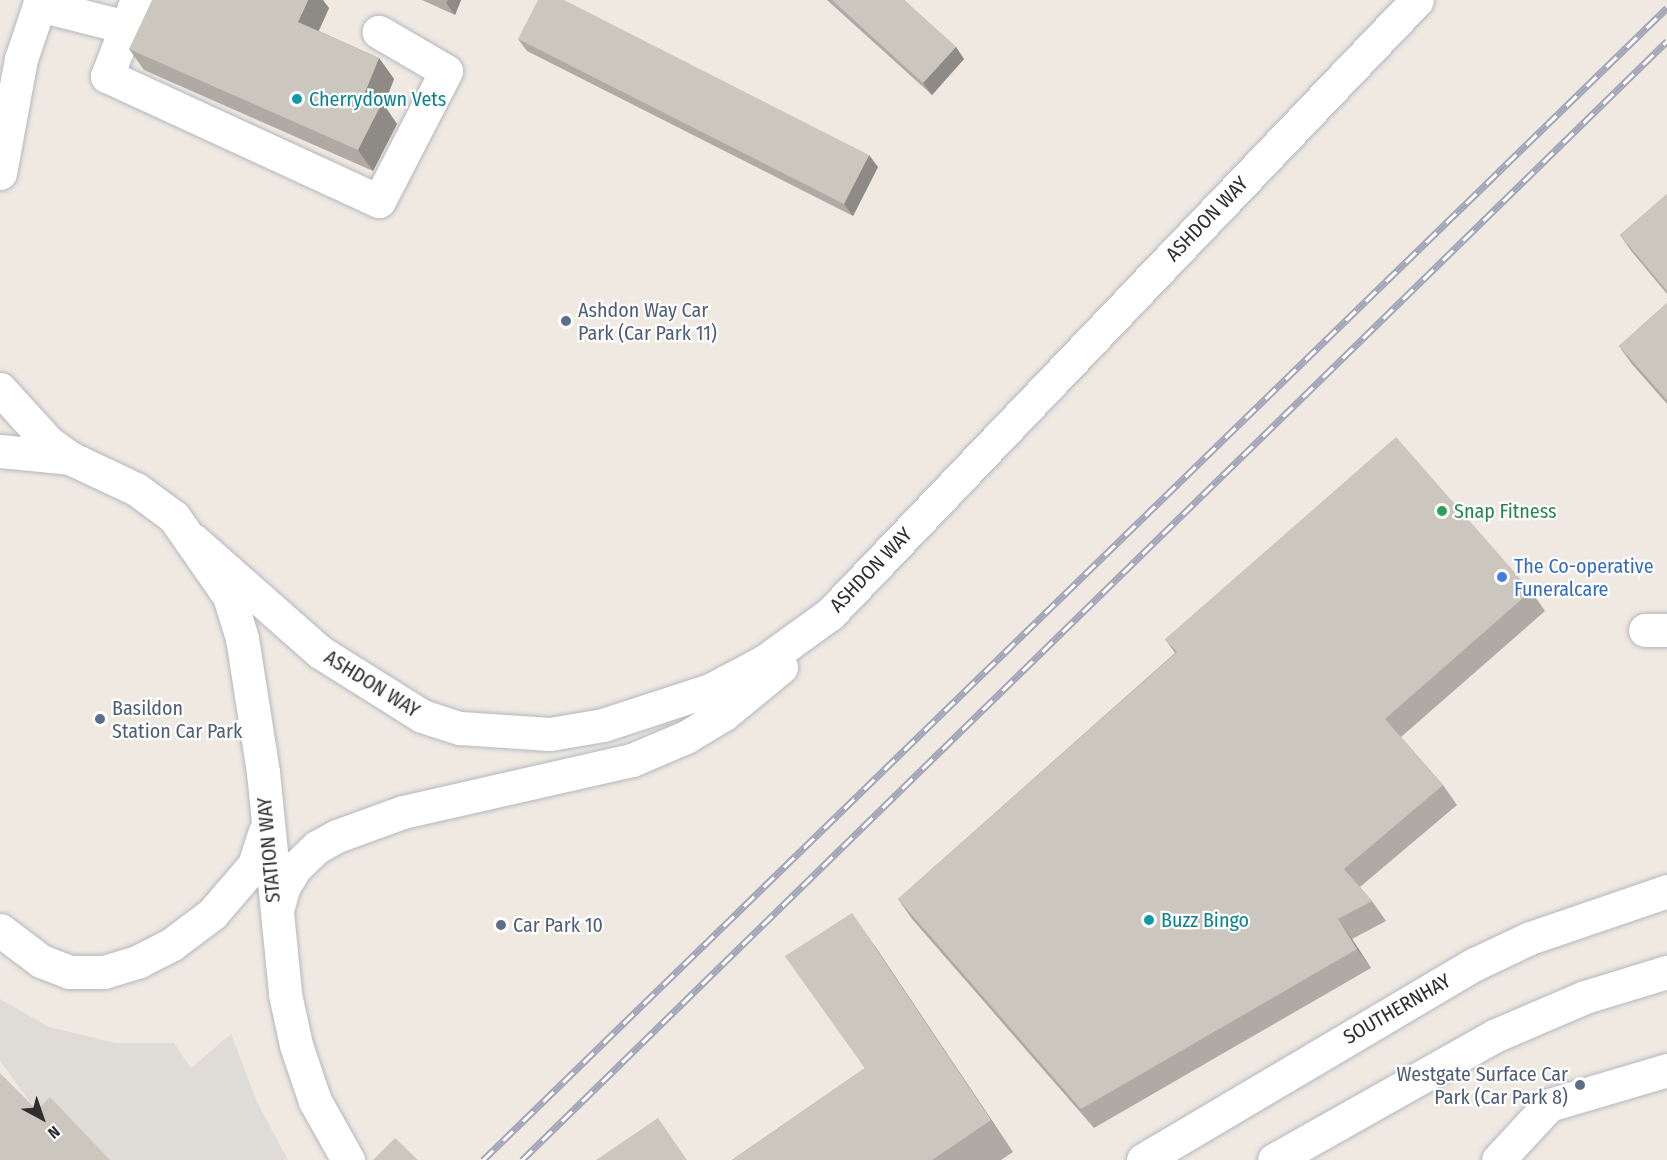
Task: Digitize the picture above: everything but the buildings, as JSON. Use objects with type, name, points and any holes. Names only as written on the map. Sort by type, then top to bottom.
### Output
[{"type":"street","name":"ASHDON WAY","points":[[193,540],[320,652],[358,678],[422,716],[460,728],[550,734],[659,709],[710,690],[765,661],[830,614],[1417,0]]},
{"type":"street","points":[[0,173],[21,59],[40,3],[131,14],[107,76],[379,201],[446,71],[379,32]]},
{"type":"street","points":[[0,389],[48,442],[70,458],[136,489],[174,517],[193,540]]},
{"type":"street","points":[[0,451],[70,458]]},
{"type":"street","name":"STATION WAY","points":[[193,540],[229,596],[242,638],[267,819],[275,923],[296,1045],[315,1101],[348,1160]]},
{"type":"street","points":[[275,923],[284,886],[296,867],[327,842],[403,812],[632,760],[686,737],[759,687],[830,614]]},
{"type":"street","points":[[0,930],[41,961],[69,972],[104,972],[139,961],[188,933],[237,889],[262,846],[267,819]]},
{"type":"street","name":"SOUTHERNHAY","points":[[1143,1160],[1475,964],[1530,938],[1667,891]]},
{"type":"street","points":[[1274,1160],[1494,1036],[1585,997],[1667,972]]},
{"type":"street","points":[[1498,1160],[1549,1105],[1667,1070]]},
{"type":"shaded area","points":[[0,999],[49,1027],[116,1043],[174,1043],[191,1068],[231,1034],[257,1102],[288,1160],[103,1160],[56,1137],[0,1061]]},
{"type":"railway","points":[[483,1160],[1667,8]]},
{"type":"railway","points":[[522,1160],[1667,41]]},
{"type":"place","name":"Cherrydown Vets","points":[[297,99]]},
{"type":"place","name":"Ashdon Way Car Park (Car Park 11)","points":[[566,321]]},
{"type":"place","name":"Snap Fitness","points":[[1442,511]]},
{"type":"place","name":"The Co-operative Funeralcare","points":[[1502,577]]},
{"type":"place","name":"Basildon Station Car Park","points":[[100,719]]},
{"type":"place","name":"Buzz Bingo","points":[[1149,920]]},
{"type":"place","name":"Car Park 10","points":[[501,925]]},
{"type":"place","name":"Westgate Surface Car Park (Car Park 8)","points":[[1580,1085]]}]
